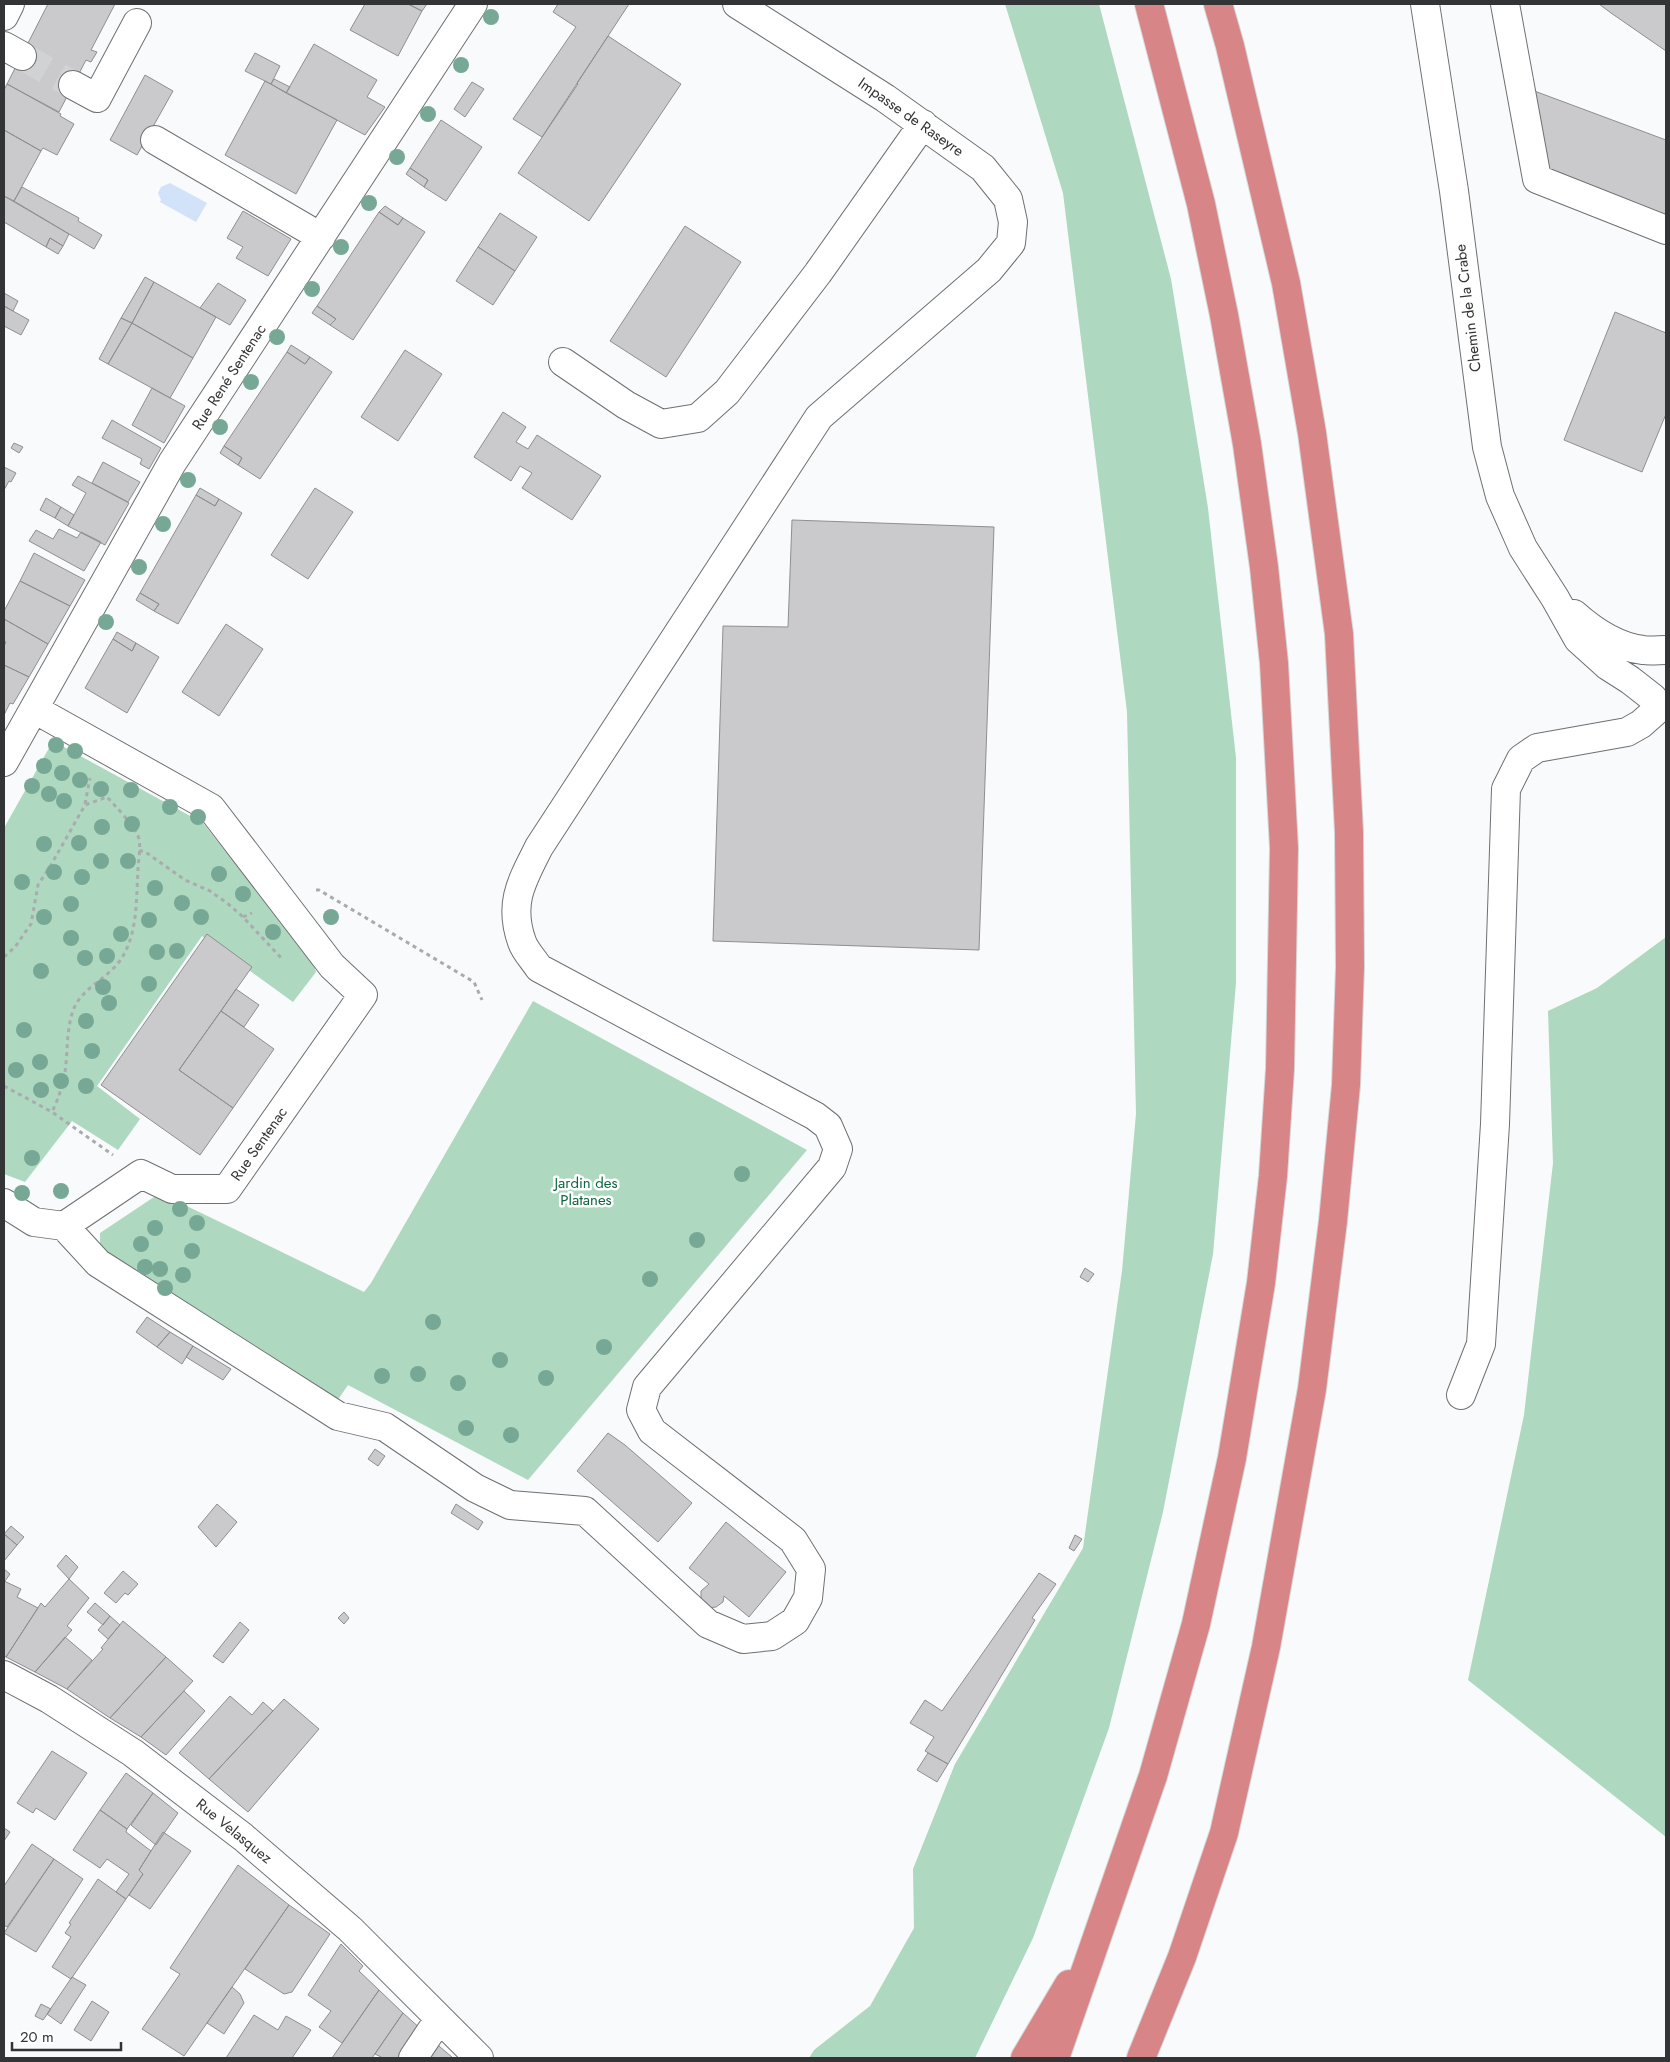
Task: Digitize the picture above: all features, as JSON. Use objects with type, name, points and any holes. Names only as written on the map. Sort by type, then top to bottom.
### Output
[{"type":"highway","points":[[1055,2058],[1153,1776],[1196,1624],[1232,1458],[1261,1283],[1273,1176],[1280,1069],[1284,962],[1284,848],[1274,663],[1264,568],[1247,444],[1224,315],[1201,204],[1149,4]]},
{"type":"highway","points":[[1140,2058],[1182,1957],[1224,1833],[1266,1647],[1312,1389],[1333,1221],[1346,1085],[1350,967],[1349,832],[1339,634],[1312,433],[1286,283],[1230,46],[1218,4]]},
{"type":"highway","points":[[1024,2058],[1100,1931]]},
{"type":"street","points":[[4,16],[10,4]]},
{"type":"street","name":"Rue René Sentenac","points":[[4,762],[172,463],[474,4]]},
{"type":"street","name":"Impasse de Raseyre","points":[[64,1226],[98,1263],[338,1416],[385,1427],[475,1488],[510,1505],[586,1511],[708,1624],[742,1639],[772,1636],[795,1620],[808,1598],[812,1569],[794,1540],[652,1431],[641,1410],[647,1387],[832,1167],[838,1149],[828,1126],[815,1116],[539,968],[522,944],[515,908],[521,882],[539,847],[819,417],[989,270],[1011,243],[1013,222],[1008,199],[984,168],[885,98],[737,4]]},
{"type":"street","name":"Chemin de la Crabe","points":[[1425,4],[1454,191],[1487,447],[1500,496],[1523,548],[1556,598],[1578,638],[1659,709]]},
{"type":"street","points":[[1505,4],[1537,179],[1666,230]]},
{"type":"street","points":[[73,85],[97,98],[137,22]]},
{"type":"street","points":[[563,362],[626,405],[661,424],[698,418],[727,392],[818,273],[923,124]]},
{"type":"street","points":[[154,140],[321,237]]},
{"type":"street","name":"Chemin de la Crabe","points":[[1556,598],[1588,627],[1617,643],[1642,650],[1666,651]]},
{"type":"street","points":[[1461,1394],[1481,1344],[1495,1124],[1506,790],[1521,759],[1537,748],[1627,732],[1641,724],[1659,709],[1651,685],[1653,672],[1666,651]]},
{"type":"street","points":[[34,709],[211,808],[282,900]]},
{"type":"street","name":"Rue Sentenac","points":[[141,1174],[172,1189],[227,1189],[363,995],[332,966],[282,900]]},
{"type":"street","points":[[4,1204],[34,1222],[64,1226],[141,1174]]},
{"type":"street","name":"Rue Velasquez","points":[[4,1675],[49,1699],[133,1753],[243,1837],[350,1930],[479,2058]]},
{"type":"street","points":[[413,2058],[439,2019]]},
{"type":"path","points":[[4,957],[15,947],[31,924],[38,885],[85,805],[91,776]]},
{"type":"path","points":[[52,1112],[60,1095],[65,1075],[70,1026],[74,1008],[82,994],[102,980],[119,962],[129,944],[136,916],[139,838],[128,821],[107,797],[85,805]]},
{"type":"path","points":[[139,850],[144,851],[185,880],[210,891],[243,917],[285,962]]},
{"type":"path","points":[[243,917],[304,891],[319,890],[474,982],[482,1000]]},
{"type":"path","points":[[4,1086],[52,1112],[141,1174]]},
{"type":"green space","points":[[1005,4],[1099,4],[1171,279],[1208,508],[1236,758],[1236,983],[1213,1254],[1163,1512],[1109,1728],[1033,1938],[975,2058],[809,2058],[814,2050],[870,2006],[914,1928],[913,1869],[955,1764],[1083,1548],[1122,1271],[1136,1114],[1127,712],[1063,193]]},
{"type":"green space","points":[[53,741],[203,823],[313,962],[316,972],[293,1002],[202,936],[97,1086],[140,1119],[118,1150],[72,1121],[25,1182],[4,1174],[4,828]]},
{"type":"green space","points":[[1666,937],[1666,1837],[1468,1680],[1524,1415],[1553,1163],[1548,1011],[1597,988]]},
{"type":"green space","name":"Jardin des Platanes","points":[[533,1001],[807,1150],[528,1480],[348,1385],[335,1404],[100,1248],[100,1233],[160,1193],[364,1292],[371,1283]]},
{"type":"water","points":[[170,183],[207,203],[196,222],[160,202],[158,193],[161,187]]},
{"type":"building","points":[[48,4],[115,4],[91,50],[97,52],[91,62],[86,60],[59,112],[7,84]]},
{"type":"building","points":[[365,4],[408,4],[422,11],[398,56],[350,30]]},
{"type":"building","points":[[408,4],[427,4],[422,11]]},
{"type":"building","points":[[558,4],[629,4],[542,137],[513,119],[576,27],[553,12]]},
{"type":"building","points":[[1599,4],[1666,4],[1666,51],[1611,13]]},
{"type":"building","points":[[608,36],[681,84],[589,221],[518,173]]},
{"type":"building","points":[[314,44],[377,80],[367,97],[385,107],[365,135],[286,93]]},
{"type":"building","points":[[255,53],[280,66],[271,84],[245,71]]},
{"type":"building","points":[[145,75],[173,91],[137,155],[110,140]]},
{"type":"building","points":[[274,79],[290,87],[286,93],[271,84]]},
{"type":"building","points":[[265,81],[337,120],[296,194],[225,155]]},
{"type":"building","points":[[472,82],[484,89],[465,117],[454,109]]},
{"type":"building","points":[[7,84],[61,114],[60,116],[74,124],[57,155],[43,148],[41,151],[4,130],[4,90]]},
{"type":"building","points":[[1529,89],[1666,140],[1666,220],[1542,171]]},
{"type":"building","points":[[441,120],[482,147],[446,201],[424,187],[428,180],[410,168]]},
{"type":"building","points":[[4,130],[41,151],[14,201],[4,196]]},
{"type":"building","points":[[410,168],[428,180],[424,187],[406,174]]},
{"type":"building","points":[[22,187],[79,218],[78,221],[102,235],[94,249],[14,201]]},
{"type":"building","points":[[4,196],[69,234],[63,246],[50,238],[46,247],[4,222]]},
{"type":"building","points":[[385,206],[403,218],[398,225],[379,212]]},
{"type":"building","points":[[243,211],[291,239],[268,276],[236,258],[243,247],[227,238]]},
{"type":"building","points":[[379,212],[398,225],[403,218],[425,232],[353,340],[330,325],[336,319],[317,306]]},
{"type":"building","points":[[500,213],[537,237],[515,271],[478,247]]},
{"type":"building","points":[[685,226],[741,262],[666,377],[610,341]]},
{"type":"building","points":[[50,238],[63,246],[58,254],[46,247]]},
{"type":"building","points":[[478,247],[515,271],[493,305],[456,281]]},
{"type":"building","points":[[145,277],[154,282],[132,323],[121,318]]},
{"type":"building","points":[[154,282],[216,317],[193,358],[132,323]]},
{"type":"building","points":[[218,283],[246,300],[230,325],[200,308]]},
{"type":"building","points":[[4,293],[18,301],[13,311],[4,306]]},
{"type":"building","points":[[4,306],[29,320],[21,335],[4,326]]},
{"type":"building","points":[[317,306],[336,319],[330,325],[312,313]]},
{"type":"building","points":[[1615,312],[1666,333],[1666,414],[1642,472],[1564,440]]},
{"type":"building","points":[[121,318],[132,323],[108,364],[99,359]]},
{"type":"building","points":[[132,323],[193,358],[170,398],[108,364]]},
{"type":"building","points":[[291,345],[310,357],[305,364],[287,352]]},
{"type":"building","points":[[405,350],[442,374],[398,441],[361,417]]},
{"type":"building","points":[[287,352],[305,364],[310,357],[332,372],[260,479],[238,465],[242,458],[224,446]]},
{"type":"building","points":[[152,388],[185,406],[164,443],[132,425]]},
{"type":"building","points":[[503,412],[526,427],[516,442],[528,449],[537,435],[601,476],[572,520],[522,488],[532,473],[520,466],[511,481],[474,457]]},
{"type":"building","points":[[112,420],[161,448],[149,469],[140,464],[142,459],[102,438]]},
{"type":"building","points":[[14,443],[23,447],[19,453],[11,448]]},
{"type":"building","points":[[224,446],[242,458],[238,465],[220,453]]},
{"type":"building","points":[[103,462],[140,482],[128,502],[92,483]]},
{"type":"building","points":[[4,467],[16,473],[4,490]]},
{"type":"building","points":[[78,476],[129,503],[105,545],[68,526],[86,493],[72,485]]},
{"type":"building","points":[[200,488],[219,499],[215,506],[196,495]]},
{"type":"building","points":[[315,488],[353,512],[308,579],[271,555]]},
{"type":"building","points":[[196,495],[215,506],[219,499],[242,513],[178,624],[154,611],[159,604],[140,593]]},
{"type":"building","points":[[46,498],[61,507],[55,518],[40,510]]},
{"type":"building","points":[[61,507],[74,515],[68,526],[55,518]]},
{"type":"building","points":[[792,520],[994,527],[979,950],[713,941],[723,626],[788,627]]},
{"type":"building","points":[[59,529],[77,538],[81,532],[101,542],[84,571],[29,541],[36,530],[53,539]]},
{"type":"building","points":[[34,553],[85,580],[70,606],[20,581]]},
{"type":"building","points":[[20,581],[70,606],[48,644],[4,619],[4,611]]},
{"type":"building","points":[[140,593],[159,604],[154,611],[136,600]]},
{"type":"building","points":[[4,619],[48,644],[29,677],[4,665],[4,646],[6,642],[4,641]]},
{"type":"building","points":[[226,624],[263,649],[219,716],[182,692]]},
{"type":"building","points":[[117,632],[136,643],[132,651],[113,639]]},
{"type":"building","points":[[113,639],[132,651],[136,643],[159,657],[127,713],[85,688]]},
{"type":"building","points":[[4,665],[29,677],[13,704],[10,703],[4,715]]},
{"type":"building","points":[[207,934],[252,967],[179,1070],[233,1108],[200,1155],[101,1085]]},
{"type":"building","points":[[236,989],[259,1005],[244,1027],[221,1011]]},
{"type":"building","points":[[221,1011],[274,1049],[233,1108],[179,1070]]},
{"type":"building","points":[[1085,1268],[1094,1274],[1088,1282],[1080,1277]]},
{"type":"building","points":[[147,1317],[170,1332],[157,1347],[136,1332]]},
{"type":"building","points":[[170,1332],[193,1346],[182,1364],[157,1347]]},
{"type":"building","points":[[193,1346],[231,1369],[223,1380],[186,1357]]},
{"type":"building","points":[[608,1433],[625,1445],[692,1503],[658,1542],[577,1471]]},
{"type":"building","points":[[375,1449],[385,1456],[378,1466],[368,1459]]},
{"type":"building","points":[[217,1504],[237,1522],[216,1547],[198,1527]]},
{"type":"building","points":[[456,1504],[483,1522],[478,1530],[451,1513]]},
{"type":"building","points":[[726,1522],[786,1572],[749,1617],[724,1596],[723,1602],[716,1607],[708,1608],[701,1601],[701,1591],[709,1584],[689,1568]]},
{"type":"building","points":[[11,1526],[24,1537],[17,1545],[4,1534]]},
{"type":"building","points":[[4,1534],[17,1545],[4,1561]]},
{"type":"building","points":[[1075,1535],[1082,1539],[1074,1551],[1069,1548]]},
{"type":"building","points":[[66,1555],[78,1567],[69,1579],[57,1566]]},
{"type":"building","points":[[4,1569],[10,1574],[5,1581],[4,1581]]},
{"type":"building","points":[[123,1571],[138,1584],[128,1595],[125,1593],[116,1603],[104,1593]]},
{"type":"building","points":[[1039,1573],[1056,1584],[1032,1618],[1035,1620],[948,1764],[925,1751],[934,1737],[910,1723],[925,1700],[942,1711]]},
{"type":"building","points":[[69,1579],[89,1598],[67,1626],[72,1630],[35,1672],[6,1657],[41,1603],[45,1607]]},
{"type":"building","points":[[4,1581],[21,1589],[17,1597],[38,1608],[6,1657],[4,1656]]},
{"type":"building","points":[[95,1603],[110,1616],[103,1625],[87,1612]]},
{"type":"building","points":[[344,1612],[349,1618],[344,1624],[338,1618]]},
{"type":"building","points":[[110,1616],[120,1625],[108,1639],[98,1630]]},
{"type":"building","points":[[123,1621],[166,1657],[110,1718],[67,1689],[103,1649],[101,1648]]},
{"type":"building","points":[[240,1622],[249,1630],[223,1663],[213,1656]]},
{"type":"building","points":[[65,1637],[92,1660],[67,1689],[35,1672]]},
{"type":"building","points":[[166,1657],[193,1681],[141,1737],[110,1718]]},
{"type":"building","points":[[184,1691],[205,1711],[166,1755],[141,1737]]},
{"type":"building","points":[[230,1696],[252,1715],[263,1702],[273,1711],[209,1779],[179,1753]]},
{"type":"building","points":[[284,1699],[319,1729],[248,1812],[209,1779]]},
{"type":"building","points":[[52,1751],[87,1773],[55,1820],[36,1808],[33,1813],[17,1803]]},
{"type":"building","points":[[928,1753],[948,1764],[937,1782],[917,1770]]},
{"type":"building","points":[[126,1773],[153,1793],[127,1829],[100,1810]]},
{"type":"building","points":[[153,1793],[178,1813],[156,1845],[131,1825]]},
{"type":"building","points":[[100,1810],[127,1829],[126,1832],[151,1851],[139,1870],[143,1874],[126,1899],[116,1892],[129,1874],[107,1859],[100,1868],[73,1850]]},
{"type":"building","points":[[4,1828],[10,1832],[4,1841]]},
{"type":"building","points":[[163,1832],[191,1851],[150,1909],[129,1895],[143,1874],[139,1870]]},
{"type":"building","points":[[32,1844],[54,1859],[7,1927],[4,1925],[4,1886]]},
{"type":"building","points":[[54,1859],[83,1879],[36,1952],[4,1933]]},
{"type":"building","points":[[238,1865],[289,1905],[184,2056],[142,2029],[180,1974],[170,1968]]},
{"type":"building","points":[[98,1879],[126,1899],[71,1979],[52,1967],[71,1937],[65,1933],[71,1924],[69,1923]]},
{"type":"building","points":[[289,1905],[330,1934],[292,1992],[284,1994],[245,1969]]},
{"type":"building","points":[[341,1944],[363,1966],[359,1971],[379,1990],[342,2043],[319,2027],[331,2011],[308,1995]]},
{"type":"building","points":[[72,1977],[86,1985],[61,2024],[47,2014]]},
{"type":"building","points":[[232,1987],[240,1994],[244,2003],[224,2034],[207,2023]]},
{"type":"building","points":[[379,1990],[403,2013],[372,2058],[332,2058]]},
{"type":"building","points":[[92,2001],[109,2012],[91,2041],[74,2030]]},
{"type":"building","points":[[41,2004],[51,2009],[43,2020],[35,2016]]},
{"type":"building","points":[[403,2013],[422,2030],[404,2058],[383,2058],[375,2054]]},
{"type":"building","points":[[254,2015],[278,2030],[286,2016],[311,2030],[292,2058],[226,2058]]},
{"type":"building","points":[[433,2041],[453,2058],[421,2058]]},
{"type":"tunnel","points":[[22,56],[73,85]]}]
